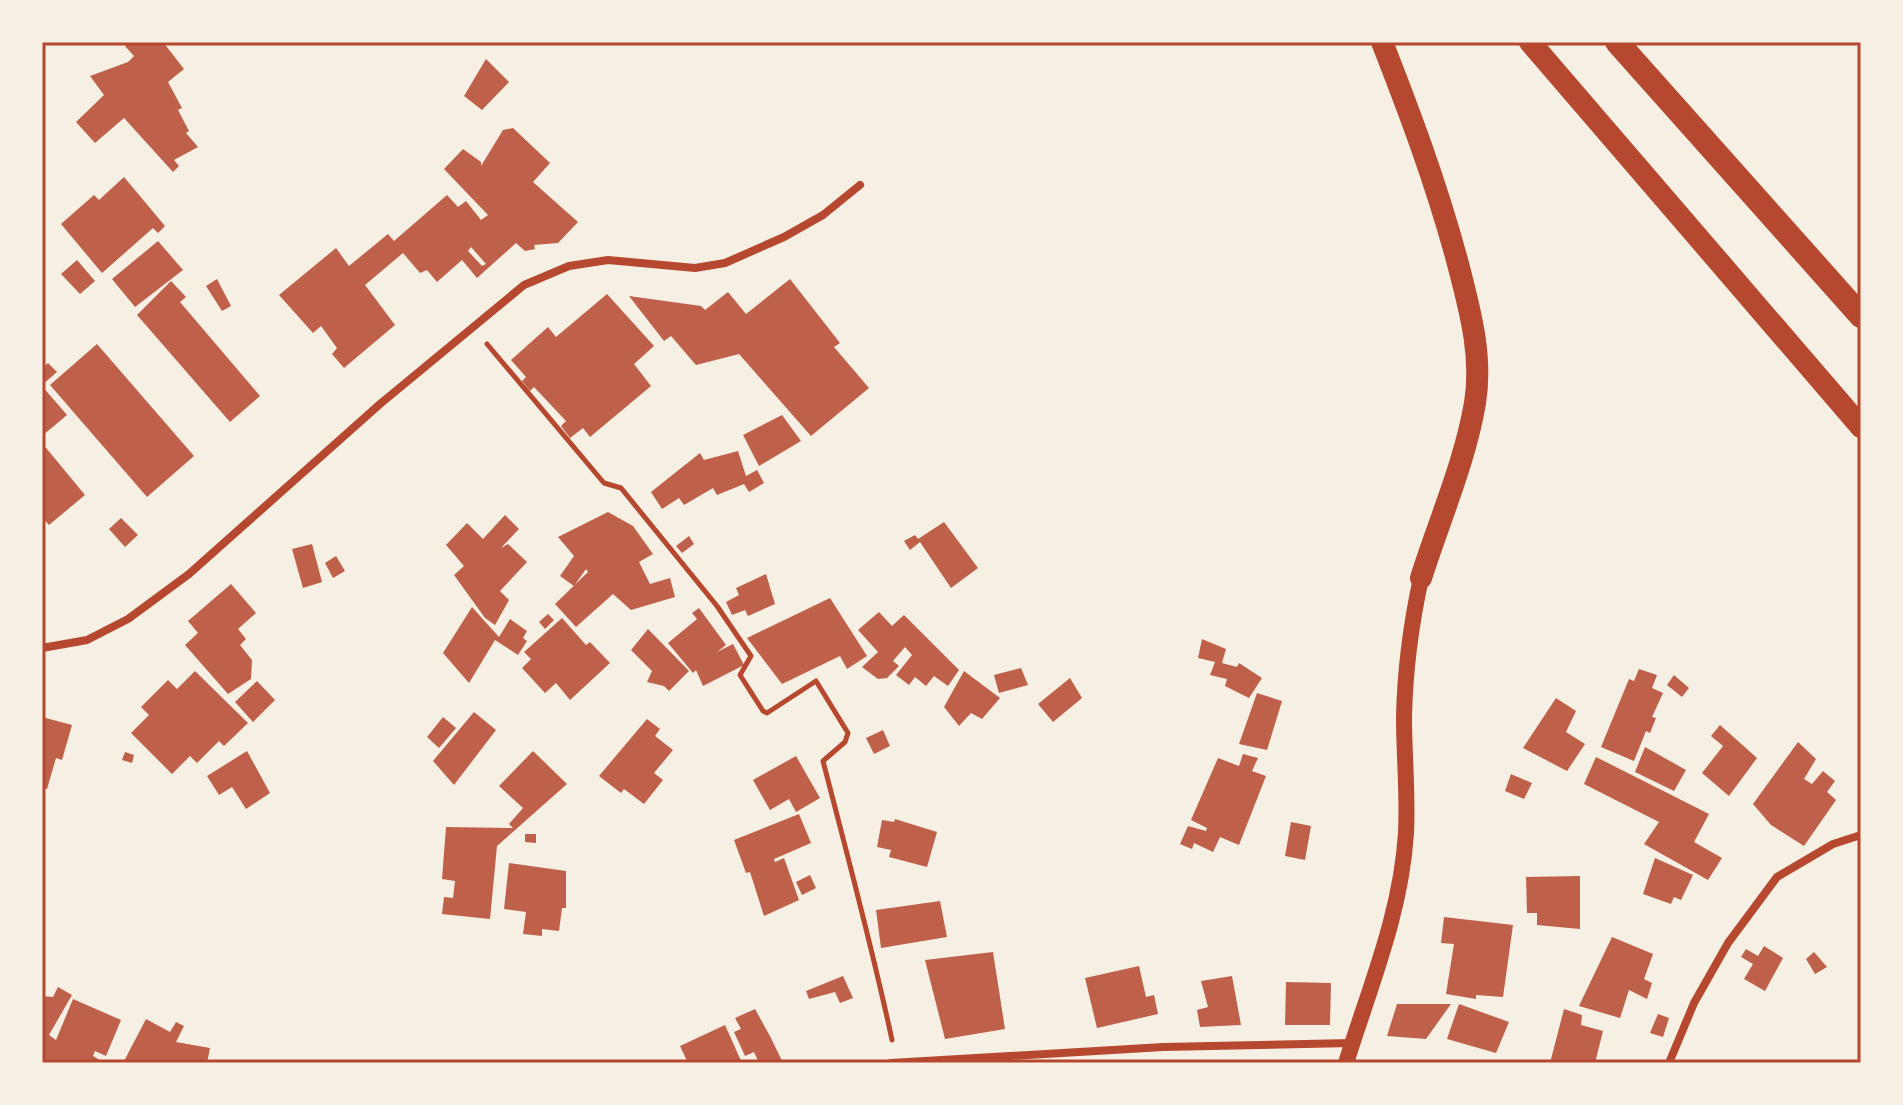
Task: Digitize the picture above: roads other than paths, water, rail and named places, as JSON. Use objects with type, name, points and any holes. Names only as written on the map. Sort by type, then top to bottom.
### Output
[{"type":"highway","points":[[1382,42],[1433,173],[1474,323],[1477,370],[1475,403],[1421,578]]},
{"type":"highway","points":[[1530,42],[1861,427]]},
{"type":"highway","points":[[1617,42],[1861,316]]},
{"type":"main road","points":[[1346,1063],[1388,938],[1400,886],[1406,832],[1404,714],[1409,635],[1421,578]]},
{"type":"street","points":[[42,648],[87,640],[128,619],[189,574],[472,326],[524,285],[569,266],[608,260],[695,268],[725,263],[823,215],[860,185]]},
{"type":"street","points":[[1669,1063],[1694,1003],[1721,955],[1777,877],[1833,844],[1861,835]]},
{"type":"street","points":[[894,1062],[940,1062],[1163,1047],[1352,1043]]}]
